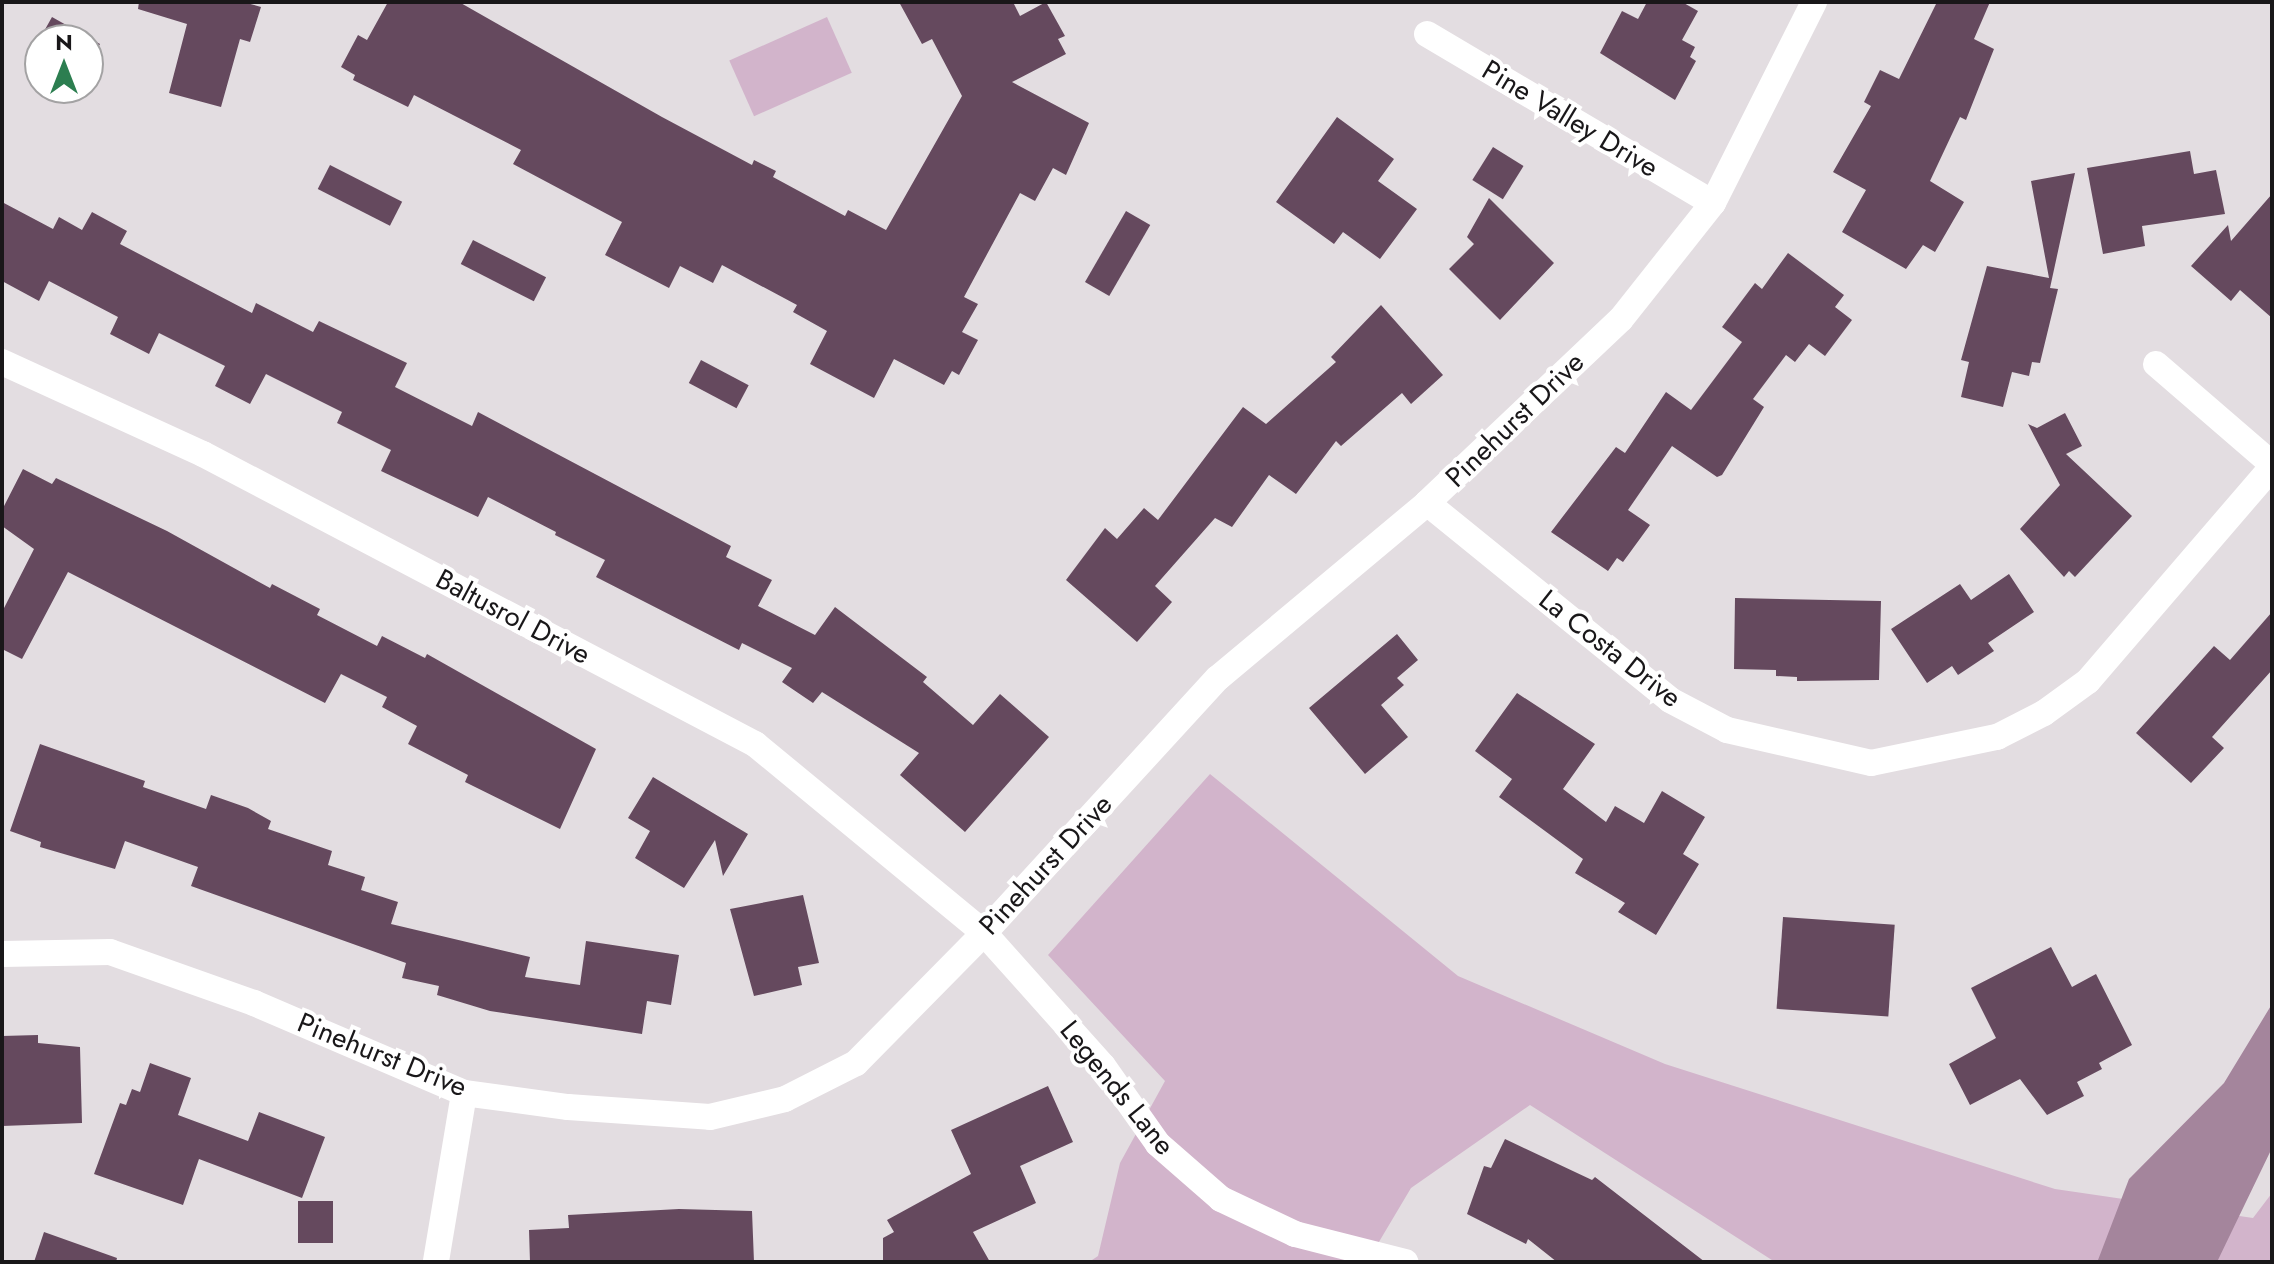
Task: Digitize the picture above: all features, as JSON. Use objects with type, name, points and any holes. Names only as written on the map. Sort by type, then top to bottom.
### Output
[{"type":"street","name":"Pinehurst Drive","points":[[2,954],[110,952],[254,1003],[464,1093],[568,1107],[710,1117],[785,1099],[856,1063],[984,933],[1218,678],[1427,503],[1621,319],[1713,203],[1814,2]]},
{"type":"street","name":"Pine Valley Drive","points":[[1427,34],[1713,203]]},
{"type":"street","name":"Baltusrol Drive","points":[[2,362],[203,454],[755,744],[984,933]]},
{"type":"street","points":[[2156,364],[2272,466]]},
{"type":"street","name":"La Costa Drive","points":[[1427,503],[1670,700],[1727,730],[1871,763],[1997,737],[2044,713],[2088,681],[2272,466]]},
{"type":"street","name":"Legends Lane","points":[[984,933],[1103,1066],[1158,1144],[1221,1199],[1295,1234],[1405,1262]]},
{"type":"street","points":[[436,1261],[464,1093]]},
{"type":"shaded area","points":[[827,17],[852,73],[754,116],[729,61]]},
{"type":"shaded area","points":[[1210,774],[1458,976],[1665,1064],[2055,1189],[2253,1218],[2272,1193],[2272,1262],[1775,1262],[1530,1105],[1411,1188],[1367,1262],[1089,1262],[1098,1256],[1120,1163],[1165,1081],[1048,955]]},
{"type":"shaded area","points":[[2272,1004],[2272,1148],[2217,1262],[2098,1260],[2129,1179],[2224,1083]]},
{"type":"building","points":[[139,2],[243,2],[261,7],[250,42],[240,39],[221,107],[169,93],[187,24],[138,9]]},
{"type":"building","points":[[388,2],[459,2],[752,165],[754,160],[776,171],[773,177],[845,216],[848,210],[886,230],[962,96],[932,39],[922,44],[899,2],[1013,2],[1020,16],[1046,2],[1065,36],[1058,39],[1066,54],[1012,82],[1089,123],[1066,175],[1053,168],[1035,201],[1020,193],[964,297],[978,304],[962,332],[978,340],[959,375],[952,371],[944,385],[894,359],[874,398],[810,364],[827,331],[793,312],[797,305],[722,265],[713,283],[680,266],[669,288],[605,255],[622,222],[513,164],[521,150],[414,95],[408,107],[353,80],[355,75],[341,67],[358,35],[367,40]]},
{"type":"building","points":[[1647,2],[1682,2],[1698,11],[1682,40],[1695,47],[1690,57],[1696,61],[1675,100],[1600,53],[1622,11],[1638,19]]},
{"type":"building","points":[[1937,2],[1990,2],[1974,39],[1994,49],[1966,120],[1960,117],[1930,181],[1964,202],[1935,252],[1923,245],[1906,269],[1842,232],[1866,190],[1833,172],[1871,106],[1864,102],[1880,70],[1899,79]]},
{"type":"building","points":[[52,17],[64,24],[48,24]]},
{"type":"building","points":[[1337,117],[1394,159],[1378,181],[1417,209],[1380,259],[1343,232],[1334,244],[1276,202]]},
{"type":"building","points":[[1493,147],[1524,166],[1503,199],[1472,180]]},
{"type":"building","points":[[2190,151],[2194,174],[2216,170],[2225,214],[2142,226],[2145,246],[2103,254],[2087,168]]},
{"type":"building","points":[[330,165],[402,202],[390,226],[318,189]]},
{"type":"building","points":[[2075,173],[2050,288],[2058,289],[2040,363],[2032,362],[2029,376],[2012,372],[2003,407],[1961,397],[1969,362],[1961,360],[1987,266],[2049,278],[2031,181]]},
{"type":"building","points":[[2272,194],[2272,318],[2240,290],[2231,301],[2191,266],[2228,225],[2231,241]]},
{"type":"building","points":[[1489,198],[1554,263],[1500,320],[1449,269],[1474,244],[1467,237]]},
{"type":"building","points":[[2,202],[53,229],[59,217],[82,230],[92,212],[127,231],[120,244],[252,313],[256,303],[313,332],[319,321],[407,363],[395,387],[472,426],[478,412],[731,546],[726,557],[772,580],[758,606],[815,635],[835,607],[927,677],[923,682],[973,725],[1000,694],[1049,737],[965,832],[900,775],[919,753],[822,692],[813,703],[782,682],[792,668],[742,643],[739,650],[596,577],[605,560],[488,497],[478,517],[381,471],[391,450],[337,423],[342,412],[266,374],[250,404],[215,386],[225,366],[159,333],[149,354],[110,334],[118,317],[49,281],[39,301],[2,281]]},
{"type":"building","points":[[1126,211],[1150,225],[1109,296],[1085,282]]},
{"type":"building","points":[[473,240],[546,277],[534,301],[461,264]]},
{"type":"building","points":[[1788,253],[1844,295],[1835,307],[1852,320],[1825,356],[1809,344],[1795,362],[1786,355],[1753,399],[1764,407],[1722,475],[1717,477],[1672,446],[1628,510],[1650,525],[1623,562],[1617,558],[1608,571],[1551,532],[1616,447],[1625,453],[1666,392],[1691,410],[1742,342],[1722,327],[1755,283],[1762,289]]},
{"type":"building","points":[[1381,305],[1443,375],[1411,404],[1402,393],[1341,446],[1336,441],[1296,494],[1269,475],[1232,527],[1215,518],[1155,586],[1172,602],[1137,642],[1066,580],[1105,528],[1117,539],[1144,508],[1158,520],[1243,407],[1266,424],[1336,362],[1331,357]]},
{"type":"building","points":[[701,360],[749,385],[736,408],[689,383]]},
{"type":"building","points":[[2065,413],[2082,446],[2066,454],[2132,516],[2075,577],[2069,571],[2064,577],[2020,529],[2060,485],[2028,424],[2037,428]]},
{"type":"building","points":[[23,469],[52,484],[56,478],[167,531],[270,588],[272,584],[320,609],[317,615],[377,646],[382,636],[425,658],[427,654],[596,749],[560,829],[465,782],[468,775],[408,744],[417,726],[382,707],[387,697],[341,674],[325,703],[68,572],[22,659],[2,649],[2,612],[34,549],[2,526],[2,510]]},
{"type":"building","points":[[2009,574],[2034,612],[1988,643],[1994,651],[1958,675],[1952,666],[1927,683],[1891,629],[1960,584],[1971,600]]},
{"type":"building","points":[[1735,598],[1881,601],[1879,680],[1797,681],[1797,677],[1776,676],[1776,670],[1734,669]]},
{"type":"building","points":[[2272,612],[2272,670],[2212,737],[2224,748],[2191,783],[2136,733],[2214,646],[2230,660]]},
{"type":"building","points":[[1397,634],[1418,660],[1397,678],[1404,685],[1381,705],[1408,737],[1365,774],[1309,708]]},
{"type":"building","points":[[1517,693],[1595,744],[1563,789],[1606,822],[1615,806],[1644,823],[1662,791],[1705,817],[1683,854],[1699,864],[1656,935],[1618,912],[1625,903],[1575,873],[1583,859],[1499,797],[1512,779],[1475,751]]},
{"type":"building","points":[[40,744],[145,781],[143,787],[206,809],[211,795],[248,808],[271,821],[268,829],[332,851],[328,865],[365,877],[361,890],[398,902],[391,924],[530,957],[525,977],[580,985],[586,941],[679,955],[671,1005],[647,1001],[642,1034],[490,1011],[437,995],[439,986],[402,978],[406,963],[191,886],[198,867],[125,841],[115,869],[40,847],[41,842],[10,831]]},
{"type":"building","points":[[653,777],[748,834],[723,876],[715,840],[684,888],[635,858],[650,831],[628,818]]},
{"type":"building","points":[[803,895],[819,963],[798,967],[802,985],[754,996],[730,909]]},
{"type":"building","points":[[1783,917],[1895,925],[1888,1017],[1777,1009]]},
{"type":"building","points":[[2051,947],[2072,987],[2096,974],[2132,1045],[2099,1063],[2102,1069],[2077,1082],[2084,1096],[2047,1115],[2020,1079],[1970,1105],[1949,1064],[1996,1038],[1971,988]]},
{"type":"building","points":[[38,1035],[38,1043],[80,1047],[82,1123],[2,1126],[2,1036]]},
{"type":"building","points":[[150,1063],[191,1078],[178,1115],[248,1141],[259,1112],[325,1137],[302,1198],[199,1159],[183,1205],[94,1174],[120,1103],[126,1105],[132,1089],[140,1092]]},
{"type":"building","points":[[1048,1086],[1073,1142],[1020,1166],[1036,1203],[973,1232],[990,1262],[883,1262],[883,1238],[894,1232],[887,1220],[971,1174],[951,1130]]},
{"type":"building","points":[[1505,1139],[1592,1180],[1595,1177],[1705,1262],[1557,1262],[1528,1239],[1526,1244],[1467,1214],[1484,1166],[1491,1168]]},
{"type":"building","points":[[298,1201],[333,1201],[333,1243],[298,1243]]},
{"type":"building","points":[[679,1209],[752,1211],[754,1262],[530,1262],[529,1230],[569,1228],[568,1215]]},
{"type":"building","points":[[44,1232],[117,1258],[116,1262],[34,1262]]}]
